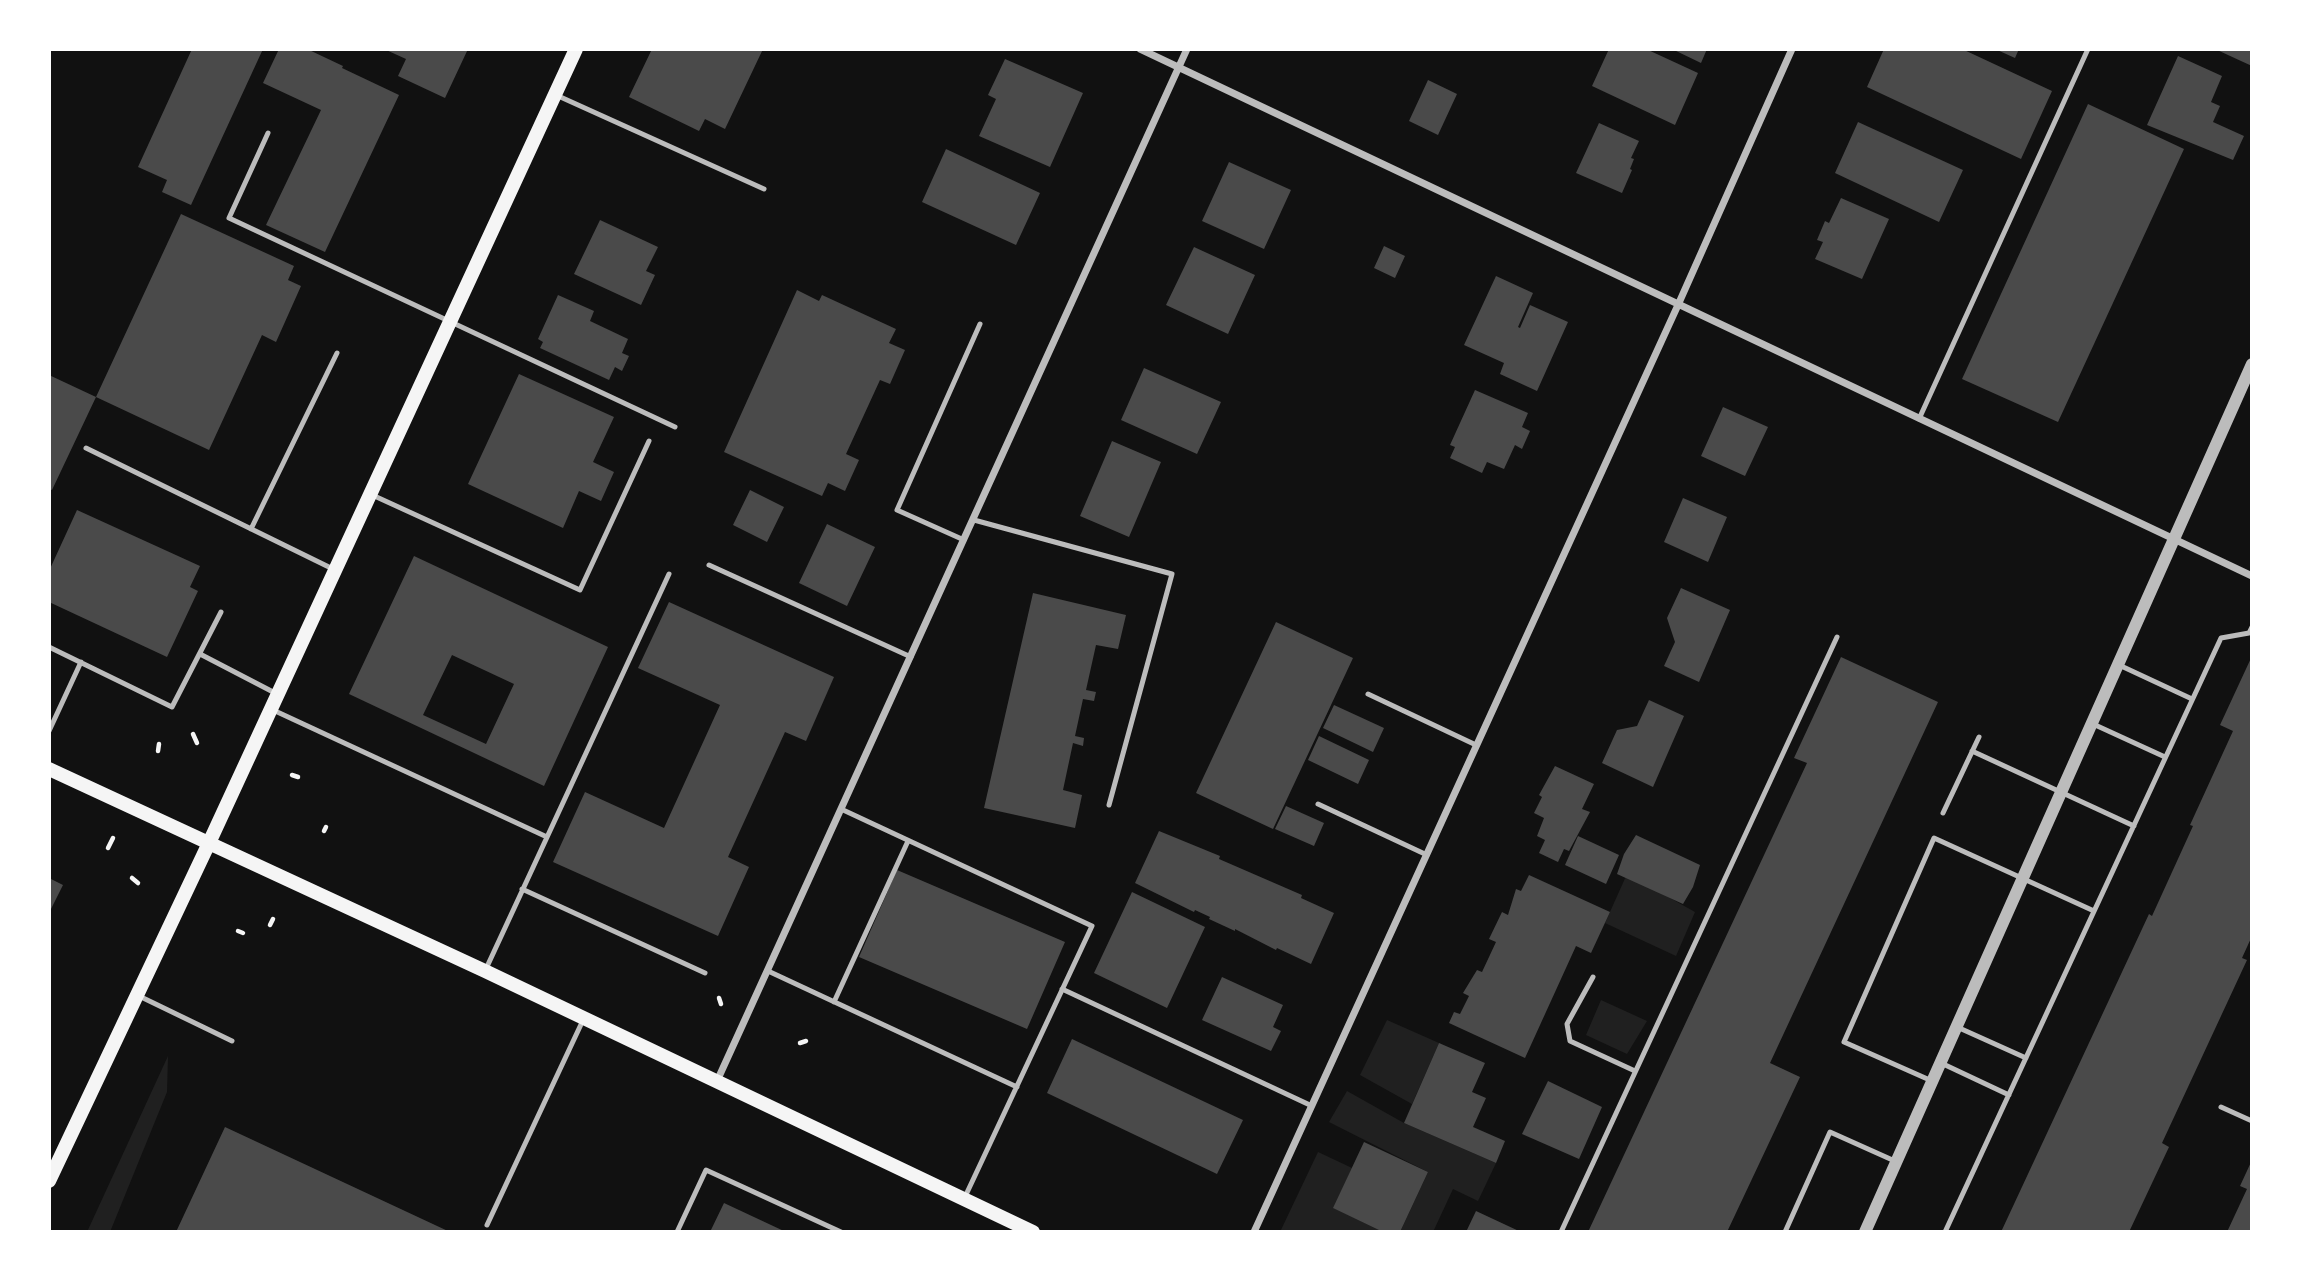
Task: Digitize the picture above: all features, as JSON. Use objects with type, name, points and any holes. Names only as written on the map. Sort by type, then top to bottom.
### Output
[{"type":"main road","points":[[49,1181],[209,843],[576,49]]},
{"type":"main road","points":[[49,769],[485,971],[1033,1232]]},
{"type":"street","points":[[1140,49],[2252,576]]},
{"type":"street","points":[[717,1082],[1187,49]]},
{"type":"street","points":[[1254,1232],[1678,305],[1792,49]]},
{"type":"street","points":[[1866,1232],[2252,364]]},
{"type":"lane","points":[[1919,419],[2088,49]]},
{"type":"lane","points":[[554,94],[764,189]]},
{"type":"lane","points":[[268,132],[229,218],[674,427]]},
{"type":"lane","points":[[964,540],[897,510],[980,324]]},
{"type":"lane","points":[[251,529],[337,353]]},
{"type":"lane","points":[[370,494],[580,590],[649,441]]},
{"type":"lane","points":[[86,448],[335,570]]},
{"type":"lane","points":[[974,520],[1172,574],[1109,805]]},
{"type":"lane","points":[[709,565],[911,656]]},
{"type":"lane","points":[[485,971],[668,574]]},
{"type":"lane","points":[[49,647],[172,707],[221,611]]},
{"type":"lane","points":[[1945,1232],[2221,638],[2249,633],[2252,627]]},
{"type":"lane","points":[[1561,1232],[1836,637]]},
{"type":"lane","points":[[200,654],[277,694]]},
{"type":"lane","points":[[49,731],[81,662]]},
{"type":"lane","points":[[2119,665],[2192,699]]},
{"type":"lane","points":[[1368,694],[1476,745]]},
{"type":"lane","points":[[270,709],[547,837]]},
{"type":"lane","points":[[2092,723],[2165,757]]},
{"type":"lane","points":[[1943,813],[1979,737]]},
{"type":"lane","points":[[1972,751],[2134,826]]},
{"type":"lane","points":[[1318,804],[1427,855]]},
{"type":"lane","points":[[841,810],[1092,926],[964,1199]]},
{"type":"lane","points":[[1932,1082],[1844,1042],[1934,838],[2094,911]]},
{"type":"lane","points":[[834,1002],[908,841]]},
{"type":"lane","points":[[522,889],[705,974]]},
{"type":"lane","points":[[768,971],[1017,1087]]},
{"type":"lane","points":[[1593,977],[1567,1024],[1570,1041],[1636,1071]]},
{"type":"lane","points":[[1062,989],[1312,1106]]},
{"type":"lane","points":[[136,994],[232,1041]]},
{"type":"lane","points":[[487,1225],[584,1018]]},
{"type":"lane","points":[[1957,1027],[2026,1058]]},
{"type":"lane","points":[[1941,1063],[2008,1095]]},
{"type":"lane","points":[[2221,1107],[2252,1121]]},
{"type":"lane","points":[[1785,1232],[1830,1132],[1897,1162]]},
{"type":"lane","points":[[677,1232],[706,1170],[841,1232]]},
{"type":"path","points":[[193,734],[197,743]]},
{"type":"path","points":[[158,751],[159,744]]},
{"type":"path","points":[[292,775],[298,777]]},
{"type":"path","points":[[107,848],[113,838]]},
{"type":"path","points":[[132,878],[138,883]]},
{"type":"path","points":[[270,925],[274,919]]},
{"type":"path","points":[[719,998],[721,1004]]},
{"type":"path","points":[[800,1043],[806,1041]]},
{"type":"shaded area","points":[[1627,874],[1695,912],[1676,956],[1605,923]]},
{"type":"shaded area","points":[[1601,1000],[1647,1021],[1627,1054],[1586,1035]]},
{"type":"shaded area","points":[[1387,1020],[1439,1043],[1412,1104],[1360,1075]]},
{"type":"shaded area","points":[[168,1056],[167,1092],[110,1232],[87,1232]]},
{"type":"shaded area","points":[[1347,1091],[1404,1123],[1496,1163],[1478,1201],[1453,1189],[1433,1232],[1400,1232],[1428,1172],[1329,1122]]},
{"type":"shaded area","points":[[1318,1152],[1352,1168],[1334,1208],[1383,1232],[1280,1232]]},
{"type":"building","points":[[192,49],[263,49],[191,205],[162,192],[167,180],[138,167]]},
{"type":"building","points":[[279,49],[307,49],[399,95],[325,252],[266,225],[321,110],[263,83]]},
{"type":"building","points":[[384,49],[468,49],[445,98],[398,76],[406,59]]},
{"type":"building","points":[[652,49],[763,49],[725,129],[705,119],[699,131],[629,97]]},
{"type":"building","points":[[1609,49],[1646,49],[1698,73],[1675,125],[1592,86]]},
{"type":"building","points":[[1672,49],[1707,49],[1701,63]]},
{"type":"building","points":[[1884,49],[1962,49],[2052,91],[2021,159],[1867,87]]},
{"type":"building","points":[[1995,49],[2019,49],[2015,58]]},
{"type":"building","points":[[2215,49],[2252,49],[2252,66],[2241,61]]},
{"type":"building","points":[[2178,56],[2222,76],[2211,102],[2220,106],[2213,122],[2244,136],[2233,160],[2147,125]]},
{"type":"building","points":[[1005,59],[1083,93],[1050,167],[979,136],[996,99],[988,95]]},
{"type":"building","points":[[1428,80],[1457,94],[1438,135],[1409,121]]},
{"type":"building","points":[[2088,104],[2184,149],[2058,422],[1962,379]]},
{"type":"building","points":[[1858,122],[1963,170],[1939,222],[1835,173]]},
{"type":"building","points":[[1599,123],[1639,141],[1631,158],[1634,159],[1630,169],[1632,170],[1622,193],[1576,173]]},
{"type":"building","points":[[946,149],[1040,193],[1016,245],[922,202]]},
{"type":"building","points":[[1229,162],[1291,190],[1264,249],[1202,221]]},
{"type":"building","points":[[1841,198],[1889,219],[1862,279],[1815,259],[1823,242],[1817,240],[1825,221],[1829,223]]},
{"type":"building","points":[[181,214],[294,266],[288,280],[301,286],[276,342],[262,335],[209,450],[96,397]]},
{"type":"building","points":[[600,220],[658,247],[646,271],[655,275],[641,305],[574,274]]},
{"type":"building","points":[[1384,246],[1405,256],[1395,278],[1374,268]]},
{"type":"building","points":[[1194,247],[1255,275],[1228,334],[1166,305]]},
{"type":"building","points":[[1496,276],[1533,293],[1518,327],[1520,328],[1530,305],[1568,322],[1537,391],[1500,374],[1504,363],[1464,345]]},
{"type":"building","points":[[797,290],[819,301],[822,295],[896,329],[889,343],[905,350],[890,384],[880,380],[846,454],[859,460],[845,491],[828,483],[822,496],[724,452]]},
{"type":"building","points":[[558,295],[594,311],[590,321],[628,339],[622,353],[629,356],[622,371],[615,367],[609,380],[540,348],[543,342],[538,339]]},
{"type":"building","points":[[1144,368],[1221,402],[1197,454],[1121,420]]},
{"type":"building","points":[[519,374],[614,417],[593,462],[614,472],[601,501],[579,491],[563,528],[468,484]]},
{"type":"building","points":[[49,375],[96,397],[52,490],[49,489]]},
{"type":"building","points":[[1475,390],[1528,413],[1522,427],[1530,431],[1522,449],[1515,445],[1504,469],[1487,462],[1482,473],[1450,458],[1455,447],[1450,445]]},
{"type":"building","points":[[1723,407],[1768,427],[1745,476],[1701,456]]},
{"type":"building","points":[[1112,441],[1161,462],[1129,537],[1080,516]]},
{"type":"building","points":[[750,490],[784,507],[767,542],[733,525]]},
{"type":"building","points":[[1683,498],[1727,517],[1708,562],[1664,542]]},
{"type":"building","points":[[77,510],[200,566],[190,587],[198,591],[167,657],[49,602],[49,571]]},
{"type":"building","points":[[827,524],[875,547],[847,606],[799,583]]},
{"type":"building","points":[[414,556],[608,647],[544,786],[349,694]],"holes":[[[452,655],[514,684],[486,744],[423,715]]]},
{"type":"building","points":[[1681,588],[1730,610],[1699,682],[1664,666],[1675,642],[1667,618]]},
{"type":"building","points":[[1033,593],[1126,615],[1118,649],[1096,645],[1086,690],[1096,692],[1094,701],[1083,699],[1075,736],[1084,738],[1083,746],[1073,743],[1063,790],[1082,795],[1075,828],[984,808]]},
{"type":"building","points":[[669,602],[834,677],[806,741],[785,732],[728,857],[749,867],[718,936],[553,862],[585,792],[664,828],[720,705],[638,668]]},
{"type":"building","points":[[1276,622],[1353,658],[1273,829],[1196,793]]},
{"type":"building","points":[[2252,656],[2252,936],[2242,958],[2247,960],[2162,1143],[2169,1147],[2129,1232],[2001,1232],[2149,914],[2152,916],[2193,826],[2190,825],[2233,731],[2220,725]]},
{"type":"building","points":[[1841,657],[1938,702],[1770,1063],[1800,1077],[1727,1232],[1588,1232],[1807,763],[1794,758]]},
{"type":"building","points":[[1649,700],[1684,716],[1653,787],[1602,763],[1617,730],[1637,726]]},
{"type":"building","points":[[1334,705],[1384,728],[1373,752],[1323,728]]},
{"type":"building","points":[[1319,736],[1369,760],[1358,784],[1308,760]]},
{"type":"building","points":[[1555,766],[1594,784],[1582,809],[1590,812],[1569,851],[1564,849],[1558,862],[1539,853],[1545,840],[1537,836],[1544,818],[1534,813],[1542,797],[1539,795]]},
{"type":"building","points":[[1286,806],[1324,823],[1314,846],[1275,829]]},
{"type":"building","points":[[1159,831],[1220,856],[1219,859],[1302,895],[1301,898],[1334,913],[1311,964],[1135,883]]},
{"type":"building","points":[[1636,835],[1700,865],[1693,887],[1683,904],[1617,874],[1624,854]]},
{"type":"building","points":[[1578,836],[1619,855],[1606,884],[1565,865]]},
{"type":"building","points":[[897,870],[1065,942],[1027,1029],[859,957]]},
{"type":"building","points":[[1529,875],[1610,912],[1591,953],[1576,946],[1525,1058],[1449,1023],[1454,1012],[1460,1014],[1469,996],[1463,993],[1477,970],[1482,972],[1496,942],[1489,939],[1502,912],[1508,915],[1516,889],[1521,891]]},
{"type":"building","points":[[49,878],[63,885],[49,913]]},
{"type":"building","points":[[1132,892],[1205,927],[1167,1008],[1094,973]]},
{"type":"building","points":[[1222,977],[1283,1005],[1273,1027],[1281,1031],[1271,1051],[1202,1020]]},
{"type":"building","points":[[1072,1039],[1243,1120],[1217,1174],[1047,1093]]},
{"type":"building","points":[[1439,1043],[1485,1063],[1472,1092],[1486,1098],[1473,1127],[1505,1141],[1496,1163],[1404,1123]]},
{"type":"building","points":[[1548,1081],[1602,1107],[1579,1159],[1522,1134]]},
{"type":"building","points":[[225,1127],[450,1232],[176,1232]]},
{"type":"building","points":[[1364,1142],[1428,1172],[1400,1232],[1383,1232],[1333,1208]]},
{"type":"building","points":[[2252,1160],[2252,1232],[2227,1232],[2247,1189],[2240,1186]]},
{"type":"building","points":[[724,1203],[786,1232],[710,1232]]},
{"type":"building","points":[[1476,1211],[1521,1232],[1466,1232]]}]
